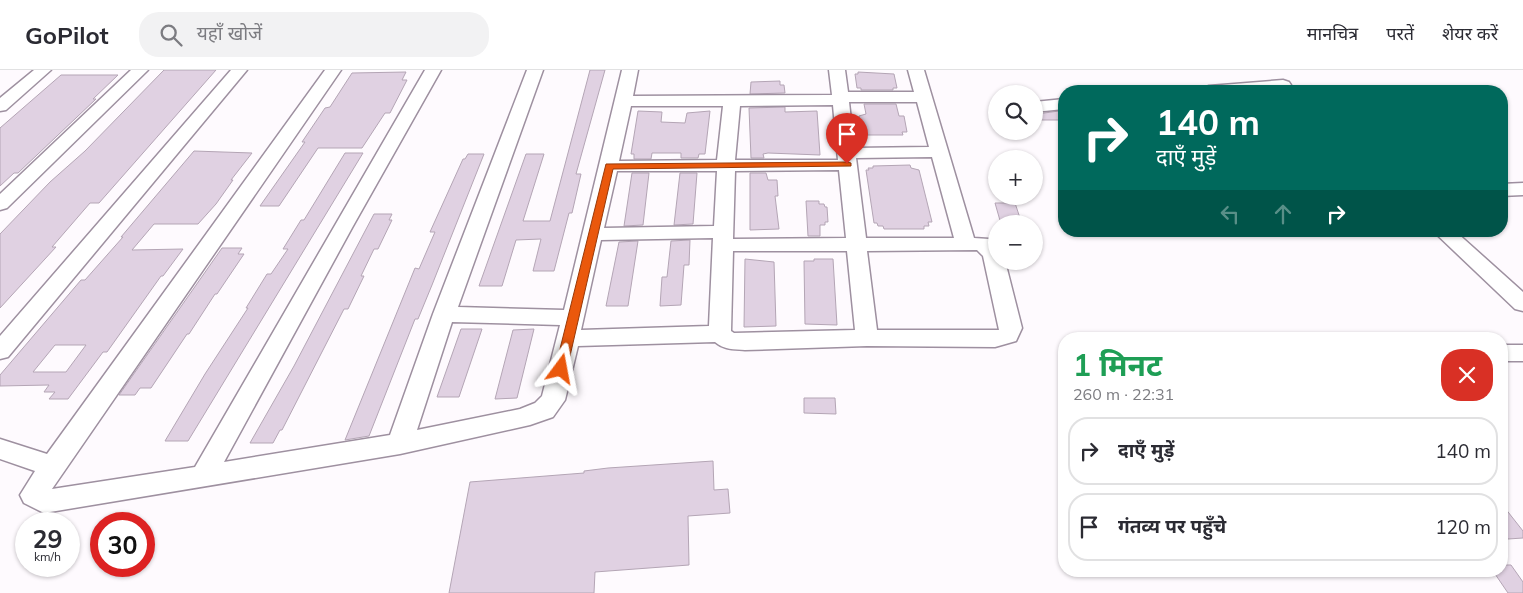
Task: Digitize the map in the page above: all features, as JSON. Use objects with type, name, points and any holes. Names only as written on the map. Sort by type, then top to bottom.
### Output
[{"type":"street","points":[[0,106],[43,70]]},
{"type":"street","points":[[0,204],[140,70]]},
{"type":"street","points":[[0,351],[239,70]]},
{"type":"street","points":[[333,70],[33,495],[44,502],[400,444],[521,418],[544,410],[553,400],[630,70]]},
{"type":"street","points":[[203,476],[343,226],[434,70]]},
{"type":"street","points":[[400,444],[444,314],[535,70]]},
{"type":"street","points":[[837,70],[867,338]]},
{"type":"street","points":[[916,70],[938,152],[966,244]]},
{"type":"street","points":[[1266,70],[1283,85]]},
{"type":"street","points":[[624,101],[923,97]]},
{"type":"street","points":[[720,334],[726,165],[732,101]]},
{"type":"street","points":[[1043,105],[1058,104]]},
{"type":"street","points":[[609,166],[726,165],[938,152]]},
{"type":"street","points":[[1508,190],[1523,189]]},
{"type":"street","points":[[444,314],[571,328],[720,334],[728,341],[745,342],[867,338],[995,339],[1008,336],[1011,328],[993,253],[982,244],[856,245],[593,234]]},
{"type":"street","points":[[1450,237],[1523,304]]},
{"type":"street","points":[[1508,352],[1523,352]]},
{"type":"street","points":[[0,449],[53,467]]},
{"type":"building","points":[[164,70],[216,70],[99,203],[90,203],[52,247],[56,247],[0,308],[0,234]]},
{"type":"building","points":[[590,70],[605,70],[576,174],[581,174],[572,213],[569,213],[554,271],[533,271],[541,239],[516,240],[502,286],[479,286],[526,154],[544,154],[523,221],[550,221]]},
{"type":"building","points":[[406,72],[402,80],[407,80],[390,113],[385,113],[362,148],[318,148],[279,206],[260,206],[305,142],[302,142],[325,108],[330,107],[352,73]]},
{"type":"building","points":[[858,72],[894,74],[897,88],[893,88],[893,90],[861,90],[861,88],[857,88],[855,74],[858,74]]},
{"type":"building","points":[[61,75],[118,75],[93,99],[96,99],[18,173],[14,173],[0,186],[0,128]]},
{"type":"building","points":[[780,81],[780,85],[784,85],[785,93],[750,94],[751,82]]},
{"type":"building","points":[[864,104],[896,104],[899,116],[904,116],[907,132],[902,132],[903,135],[867,135],[867,133],[862,133],[859,116],[866,114]]},
{"type":"building","points":[[785,107],[785,112],[817,111],[820,155],[768,153],[763,154],[764,158],[751,158],[749,108]]},
{"type":"building","points":[[638,111],[662,112],[661,122],[685,123],[687,113],[710,111],[705,154],[699,154],[698,158],[681,158],[681,153],[652,153],[651,159],[634,159],[634,154],[631,154]]},
{"type":"building","points":[[1058,111],[1058,120],[1043,120],[1043,113]]},
{"type":"building","points":[[194,151],[252,153],[231,180],[233,180],[216,204],[198,224],[154,224],[132,250],[183,249],[163,276],[161,276],[107,352],[103,352],[68,399],[49,399],[55,392],[44,392],[49,385],[0,386],[0,375],[81,280],[85,280],[123,237],[121,237]],"holes":[[[55,345],[86,345],[66,372],[33,372]]]},
{"type":"building","points":[[345,153],[363,153],[188,441],[165,441],[205,374],[248,308],[246,308],[267,274],[271,274],[288,249],[283,249],[301,220],[304,220]]},
{"type":"building","points":[[468,154],[484,154],[418,319],[415,319],[369,436],[345,440],[415,268],[419,269],[435,232],[430,232],[463,159]]},
{"type":"building","points":[[910,165],[911,168],[919,170],[932,222],[928,222],[929,226],[924,226],[924,229],[884,229],[883,226],[878,226],[877,223],[874,223],[866,170],[873,168],[873,166]]},
{"type":"building","points":[[632,173],[649,173],[643,225],[624,226]]},
{"type":"building","points":[[680,173],[697,173],[693,224],[674,225]]},
{"type":"building","points":[[750,173],[766,173],[768,180],[777,180],[778,196],[775,196],[779,229],[750,230]]},
{"type":"building","points":[[806,201],[819,201],[819,204],[824,204],[827,207],[828,222],[825,222],[825,225],[820,225],[820,236],[808,236]]},
{"type":"building","points":[[996,205],[1016,205],[1019,215],[998,215]]},
{"type":"building","points":[[374,214],[392,214],[389,220],[392,220],[378,249],[374,249],[361,276],[364,276],[348,309],[344,309],[282,430],[280,430],[273,443],[250,443],[294,366]]},
{"type":"building","points":[[690,240],[689,265],[684,265],[681,305],[660,306],[662,277],[667,277],[671,241]]},
{"type":"building","points":[[638,241],[628,306],[606,306],[619,242]]},
{"type":"building","points":[[222,248],[242,248],[238,254],[244,254],[151,388],[140,388],[135,395],[119,395]]},
{"type":"building","points":[[745,259],[774,262],[776,326],[744,327]]},
{"type":"building","points":[[814,259],[833,259],[837,325],[805,324],[804,261],[814,261]]},
{"type":"building","points":[[461,329],[482,329],[459,397],[437,397]]},
{"type":"building","points":[[534,329],[517,398],[495,399],[513,330]]},
{"type":"building","points":[[804,398],[835,398],[836,414],[804,413]]},
{"type":"building","points":[[713,461],[714,490],[728,489],[730,513],[688,516],[689,565],[595,572],[594,593],[449,593],[470,482],[584,473],[584,471],[608,468]]},
{"type":"building","points":[[1508,512],[1523,531],[1523,538],[1508,539]]},
{"type":"building","points":[[1508,565],[1511,565],[1523,582],[1523,593],[1508,593],[1497,577],[1508,577]]},
{"type":"route","points":[[561,369],[609,166],[847,164]]}]
